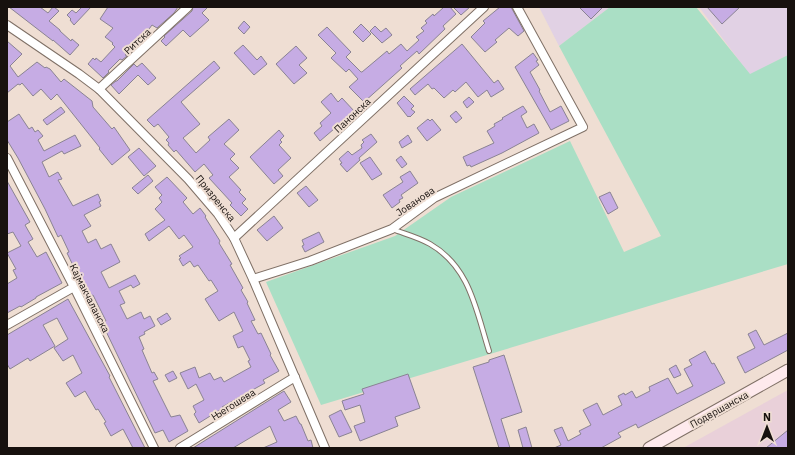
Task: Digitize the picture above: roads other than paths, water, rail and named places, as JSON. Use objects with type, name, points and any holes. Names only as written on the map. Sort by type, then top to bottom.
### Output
[{"type":"street","name":"Ритска","points":[[99,89],[188,7]]},
{"type":"street","name":"Панонска","points":[[234,238],[484,7]]},
{"type":"street","name":"Јованова","points":[[253,279],[310,261],[392,229],[434,198],[583,127],[517,7]]},
{"type":"street","name":"Призренска","points":[[7,25],[99,89],[204,196],[227,226],[253,279],[325,448]]},
{"type":"street","name":"Кајмакчаланска","points":[[7,158],[74,287],[154,448]]},
{"type":"street","points":[[7,325],[74,287]]},
{"type":"street","name":"Подвршанска","points":[[649,448],[787,372]]},
{"type":"street","name":"Његошева","points":[[180,448],[295,377]]},
{"type":"lane","points":[[392,229],[421,239],[430,244],[454,263],[470,292],[489,351]]}]
